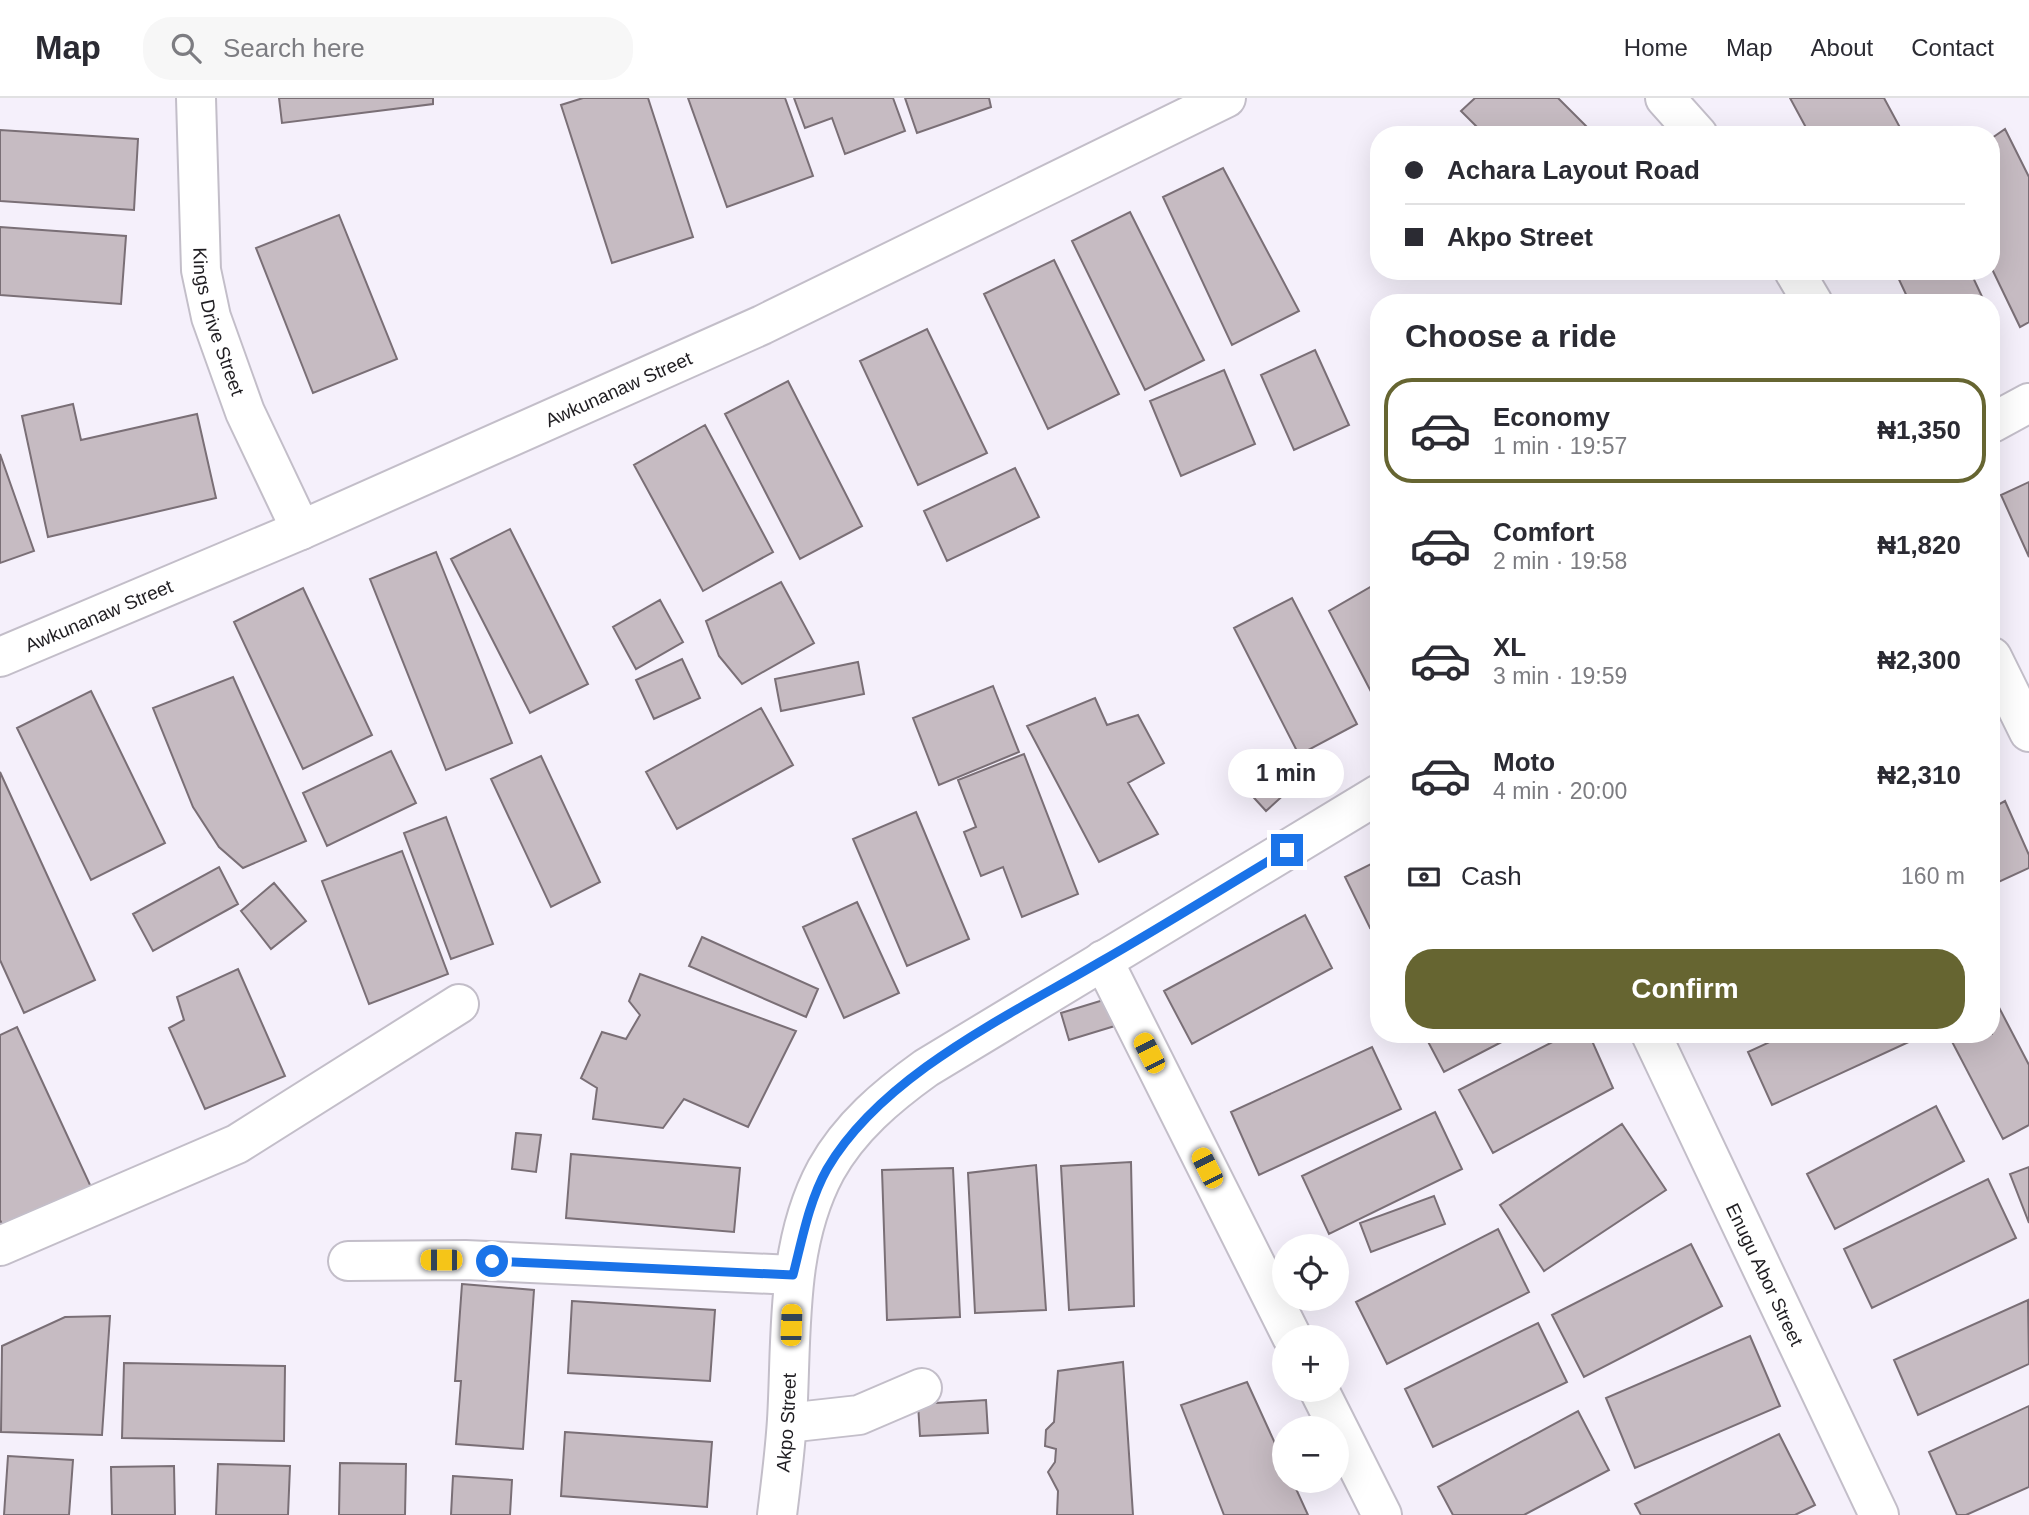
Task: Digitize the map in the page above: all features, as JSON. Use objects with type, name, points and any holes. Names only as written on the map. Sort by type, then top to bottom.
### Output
[{"type":"street","name":"Kings Drive Street","points":[[196,98],[201,270],[211,317],[245,412],[301,530]]},
{"type":"street","name":"Awkunanaw Street","points":[[0,657],[301,530],[762,324],[1226,98]]},
{"type":"street","points":[[1665,98],[1690,126]]},
{"type":"street","points":[[2000,419],[2029,403]]},
{"type":"street","points":[[2000,673],[2029,732]]},
{"type":"street","name":"Akpo Street","points":[[777,1515],[787,1423],[793,1275],[808,1217],[826,1170],[856,1128],[891,1093],[926,1068],[1370,799]]},
{"type":"street","points":[[1103,960],[1286,1325]]},
{"type":"street","points":[[0,1246],[237,1144],[459,1004]]},
{"type":"street","name":"Enugu Abor Street","points":[[1655,1043],[1879,1515]]},
{"type":"street","points":[[348,1261],[465,1260],[793,1275]]},
{"type":"street","points":[[787,1423],[859,1415],[922,1388]]},
{"type":"street","points":[[1325,1402],[1382,1515]]},
{"type":"building","points":[[279,98],[433,98],[433,104],[282,123]]},
{"type":"building","points":[[583,98],[648,98],[693,237],[612,263],[561,105]]},
{"type":"building","points":[[688,98],[785,98],[813,176],[727,207]]},
{"type":"building","points":[[794,98],[893,98],[905,131],[845,154],[832,118],[805,128]]},
{"type":"building","points":[[905,98],[989,98],[991,107],[917,133]]},
{"type":"building","points":[[1475,98],[1558,98],[1586,126],[1476,126],[1461,111]]},
{"type":"building","points":[[1790,98],[1884,98],[1899,126],[1805,126]]},
{"type":"building","points":[[2005,129],[2029,177],[2029,322],[2020,327],[1997,280],[2000,280],[2000,132]]},
{"type":"building","points":[[0,130],[138,139],[134,210],[0,201]]},
{"type":"building","points":[[1223,168],[1299,311],[1232,345],[1163,197]]},
{"type":"building","points":[[1130,212],[1204,360],[1145,390],[1072,241]]},
{"type":"building","points":[[339,215],[397,359],[313,393],[256,248]]},
{"type":"building","points":[[0,227],[126,236],[121,304],[0,295]]},
{"type":"building","points":[[1054,260],[1119,394],[1048,429],[984,294]]},
{"type":"building","points":[[1899,280],[1974,280],[1981,294],[1906,294]]},
{"type":"building","points":[[927,329],[987,453],[918,485],[860,361]]},
{"type":"building","points":[[1315,350],[1349,425],[1294,450],[1261,375]]},
{"type":"building","points":[[1224,370],[1255,444],[1181,476],[1150,401]]},
{"type":"building","points":[[788,381],[862,526],[800,559],[725,414]]},
{"type":"building","points":[[73,404],[81,440],[197,414],[216,498],[48,537],[22,416]]},
{"type":"building","points":[[705,425],[773,552],[703,591],[634,465]]},
{"type":"building","points":[[0,454],[34,551],[0,563]]},
{"type":"building","points":[[1015,468],[1039,517],[947,561],[924,511]]},
{"type":"building","points":[[2029,482],[2029,557],[2001,495]]},
{"type":"building","points":[[510,529],[588,684],[530,713],[451,559]]},
{"type":"building","points":[[436,552],[512,743],[446,770],[370,579]]},
{"type":"building","points":[[781,582],[814,643],[742,684],[719,656],[706,621]]},
{"type":"building","points":[[1370,587],[1370,690],[1329,611]]},
{"type":"building","points":[[303,588],[372,735],[303,769],[234,622]]},
{"type":"building","points":[[1292,598],[1357,724],[1299,755],[1234,628]]},
{"type":"building","points":[[660,600],[683,642],[636,669],[613,627]]},
{"type":"building","points":[[682,659],[700,698],[654,719],[636,680]]},
{"type":"building","points":[[858,662],[864,694],[781,711],[775,679]]},
{"type":"building","points":[[233,677],[306,841],[243,868],[219,847],[193,807],[153,708]]},
{"type":"building","points":[[993,686],[1019,752],[939,785],[913,718]]},
{"type":"building","points":[[91,691],[165,843],[91,880],[17,728]]},
{"type":"building","points":[[1095,698],[1107,725],[1138,715],[1164,763],[1128,783],[1158,834],[1099,862],[1027,726]]},
{"type":"building","points":[[761,708],[793,765],[677,829],[646,772]]},
{"type":"building","points":[[391,751],[416,803],[327,846],[303,793]]},
{"type":"building","points":[[1024,754],[1078,894],[1022,917],[1003,867],[981,876],[964,832],[976,827],[958,780]]},
{"type":"building","points":[[541,756],[600,882],[551,907],[491,779]]},
{"type":"building","points":[[1268,768],[1288,791],[1266,811],[1246,789]]},
{"type":"building","points":[[0,772],[95,980],[24,1013],[0,960]]},
{"type":"building","points":[[2005,801],[2029,855],[2029,868],[2000,881],[2000,804]]},
{"type":"building","points":[[916,812],[969,939],[907,966],[853,839]]},
{"type":"building","points":[[446,817],[493,944],[451,959],[404,833]]},
{"type":"building","points":[[402,851],[448,974],[369,1004],[322,881]]},
{"type":"building","points":[[1370,864],[1370,928],[1345,877]]},
{"type":"building","points":[[219,867],[238,904],[153,951],[133,914]]},
{"type":"building","points":[[274,883],[306,921],[271,949],[241,911]]},
{"type":"building","points":[[857,902],[899,993],[844,1018],[803,927]]},
{"type":"building","points":[[1305,915],[1332,968],[1192,1044],[1164,991]]},
{"type":"building","points":[[702,937],[818,989],[806,1017],[689,966]]},
{"type":"building","points":[[238,969],[285,1076],[205,1109],[169,1028],[184,1020],[177,997]]},
{"type":"building","points":[[640,974],[796,1031],[748,1127],[684,1099],[663,1128],[593,1119],[597,1088],[581,1078],[602,1032],[626,1039],[640,1015],[629,1001]]},
{"type":"building","points":[[1110,998],[1118,1025],[1069,1040],[1061,1013]]},
{"type":"building","points":[[2000,1009],[2029,1065],[2029,1125],[2003,1139],[1953,1043],[2000,1043]]},
{"type":"building","points":[[17,1027],[97,1200],[10,1241],[0,1220],[0,1035]]},
{"type":"building","points":[[1429,1043],[1500,1043],[1444,1072]]},
{"type":"building","points":[[1550,1043],[1593,1043],[1613,1088],[1493,1153],[1459,1090]]},
{"type":"building","points":[[1768,1043],[1906,1043],[1772,1105],[1748,1052]]},
{"type":"building","points":[[1372,1047],[1401,1109],[1259,1175],[1231,1112]]},
{"type":"building","points":[[1936,1106],[1964,1161],[1835,1229],[1807,1174]]},
{"type":"building","points":[[1435,1112],[1462,1169],[1329,1234],[1302,1176]]},
{"type":"building","points":[[1622,1124],[1666,1190],[1544,1271],[1500,1205]]},
{"type":"building","points":[[516,1133],[541,1135],[536,1172],[512,1169]]},
{"type":"building","points":[[571,1154],[740,1168],[734,1232],[566,1218]]},
{"type":"building","points":[[1131,1162],[1134,1306],[1069,1310],[1061,1166]]},
{"type":"building","points":[[1036,1165],[1046,1310],[975,1313],[968,1173]]},
{"type":"building","points":[[2029,1167],[2029,1223],[2010,1174]]},
{"type":"building","points":[[953,1168],[960,1317],[887,1320],[882,1170]]},
{"type":"building","points":[[1988,1179],[2016,1238],[1872,1308],[1844,1249]]},
{"type":"building","points":[[1434,1196],[1445,1224],[1371,1252],[1360,1223]]},
{"type":"building","points":[[1498,1229],[1529,1292],[1387,1364],[1356,1302]]},
{"type":"building","points":[[1691,1244],[1722,1306],[1584,1377],[1552,1315]]},
{"type":"building","points":[[462,1284],[534,1290],[523,1449],[456,1444],[461,1381],[455,1381]]},
{"type":"building","points":[[2028,1300],[2029,1364],[1918,1415],[1894,1360]]},
{"type":"building","points":[[572,1301],[715,1310],[710,1381],[568,1373]]},
{"type":"building","points":[[110,1316],[102,1435],[1,1432],[2,1346],[65,1317]]},
{"type":"building","points":[[1538,1323],[1567,1382],[1433,1447],[1405,1389]]},
{"type":"building","points":[[1750,1336],[1780,1406],[1635,1468],[1606,1398]]},
{"type":"building","points":[[1123,1362],[1133,1515],[1057,1515],[1058,1491],[1048,1472],[1055,1462],[1056,1449],[1045,1446],[1046,1430],[1054,1422],[1058,1371]]},
{"type":"building","points":[[124,1363],[285,1366],[284,1441],[122,1438]]},
{"type":"building","points":[[1247,1382],[1272,1437],[1272,1493],[1298,1493],[1308,1515],[1224,1515],[1181,1405]]},
{"type":"building","points":[[986,1400],[988,1433],[920,1436],[918,1404]]},
{"type":"building","points":[[2029,1406],[2029,1487],[1966,1515],[1957,1515],[1929,1452]]},
{"type":"building","points":[[1578,1411],[1609,1470],[1524,1515],[1453,1515],[1438,1487]]},
{"type":"building","points":[[565,1432],[712,1442],[707,1507],[561,1496]]},
{"type":"building","points":[[1779,1434],[1815,1505],[1795,1515],[1641,1515],[1635,1504]]},
{"type":"building","points":[[8,1456],[73,1460],[69,1515],[4,1515]]},
{"type":"building","points":[[340,1463],[406,1464],[405,1515],[339,1515]]},
{"type":"building","points":[[218,1464],[290,1466],[288,1515],[216,1515]]},
{"type":"building","points":[[174,1466],[175,1515],[112,1515],[111,1467]]},
{"type":"building","points":[[453,1476],[512,1480],[510,1515],[451,1515]]},
{"type":"route","points":[[492,1261],[793,1275],[808,1217],[826,1170],[856,1128],[891,1093],[1022,1007],[1287,850]]}]
